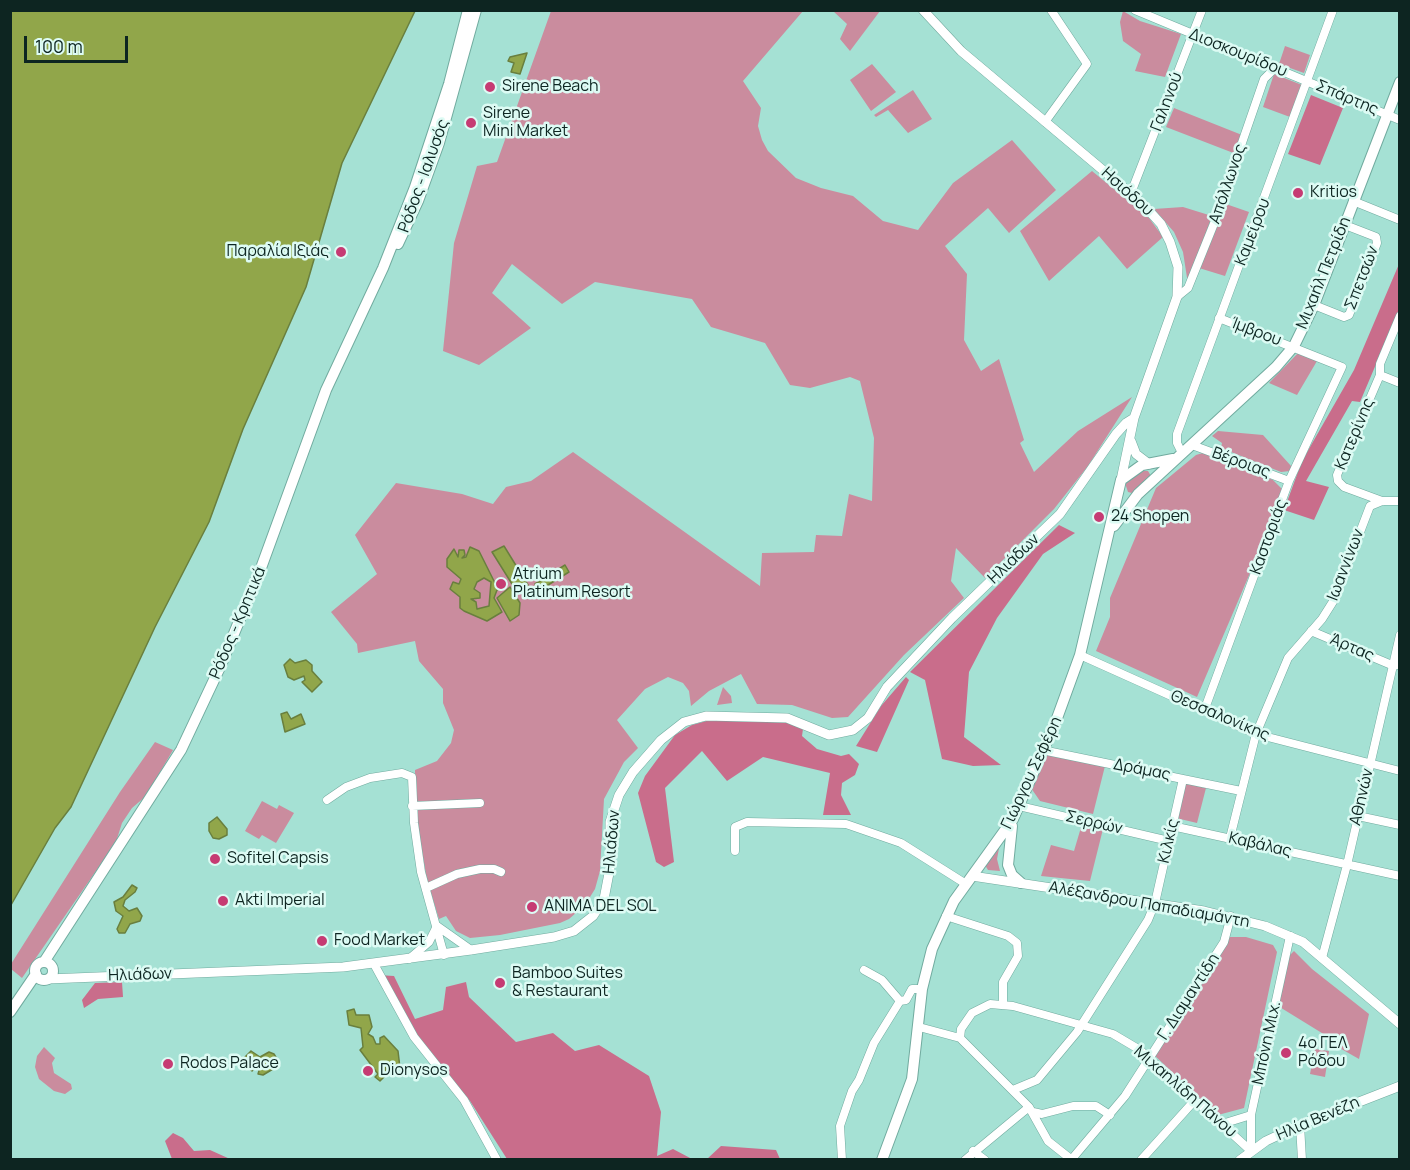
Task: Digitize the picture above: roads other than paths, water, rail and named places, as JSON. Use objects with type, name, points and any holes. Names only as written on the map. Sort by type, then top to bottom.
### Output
[{"type":"main road","name":"Ρόδος - Ιαλυσός","points":[[383,268],[415,187],[442,104],[468,10]]},
{"type":"main road","name":"Ρόδος - Ιαλυσός","points":[[383,268],[405,232],[418,201],[456,86],[476,10]]},
{"type":"main road","name":"Μιχαήλ Πετρίδη","points":[[1108,539],[1123,512],[1138,494],[1294,346],[1314,305],[1400,82]]},
{"type":"main road","name":"Ρόδος - Κρητικά","points":[[10,1012],[44,971],[181,750],[244,610],[326,390],[383,268]]},
{"type":"main road","points":[[1138,494],[1125,493],[1121,487],[1121,480],[1139,467],[1179,455]]},
{"type":"main road","points":[[1149,464],[1156,469],[1155,479]]},
{"type":"main road","name":"Γιώργου Σεφέρη","points":[[882,1160],[912,1079],[922,989],[927,965],[945,916],[1013,819],[1056,721],[1080,655],[1121,480]]},
{"type":"main road","points":[[1013,819],[1007,859],[1012,875],[1021,883]]},
{"type":"street","name":"Ησιόδου","points":[[923,10],[961,51],[1131,193],[1156,217],[1170,242],[1178,267],[1177,297],[1134,418],[1131,434]]},
{"type":"street","points":[[1045,122],[1087,64],[1051,10]]},
{"type":"street","name":"Διοσκουρίδου","points":[[1135,10],[1308,82]]},
{"type":"street","name":"Γαληνού","points":[[1131,193],[1202,10]]},
{"type":"street","name":"Καμείρου","points":[[1179,455],[1177,434],[1333,10]]},
{"type":"street","name":"Απόλλωνος","points":[[1177,297],[1188,288],[1215,221],[1264,79],[1275,68]]},
{"type":"street","name":"Σπάρτης","points":[[1308,82],[1400,120]]},
{"type":"street","points":[[1353,201],[1400,220]]},
{"type":"street","name":"Σπετσών","points":[[1314,305],[1344,317],[1349,315],[1377,243],[1376,237],[1345,225]]},
{"type":"street","points":[[1400,316],[1380,364],[1380,375],[1400,384]]},
{"type":"street","name":"Ίμβρου","points":[[1219,318],[1342,367]]},
{"type":"street","name":"Καστοριάς","points":[[1204,711],[1289,481],[1342,367]]},
{"type":"street","name":"Κατερίνης","points":[[1380,375],[1337,478],[1344,487],[1382,501]]},
{"type":"street","name":"Ηλιάδων","points":[[44,971],[67,978],[311,969],[408,960],[554,937],[574,931],[593,916],[608,888],[610,822],[619,795],[647,755],[684,722],[706,716],[787,718],[829,735],[845,734],[860,725],[868,718],[887,687],[936,635],[1060,514],[1116,434],[1125,423],[1134,418]]},
{"type":"street","points":[[1116,434],[1123,429],[1131,434],[1136,454],[1149,464]]},
{"type":"street","name":"Γιώργου Σεφέρη","points":[[1121,480],[1131,434]]},
{"type":"street","name":"Βέροιας","points":[[1192,445],[1289,481]]},
{"type":"street","points":[[1382,501],[1399,501]]},
{"type":"street","name":"Ιωαννίνων","points":[[1230,838],[1256,734],[1288,658],[1322,619],[1334,600],[1348,568],[1367,511],[1382,501]]},
{"type":"street","name":"Άρτας","points":[[1311,631],[1397,665]]},
{"type":"street","name":"Αθηνών","points":[[1322,958],[1397,665],[1400,635]]},
{"type":"street","name":"Θεσσαλονίκης","points":[[1080,655],[1256,734],[1400,771]]},
{"type":"street","name":"Δράμας","points":[[1042,750],[1241,791]]},
{"type":"street","points":[[327,800],[346,787],[370,778],[406,773],[412,777],[412,806],[426,888],[444,954]]},
{"type":"street","name":"Κιλκίς","points":[[1013,1090],[1036,1080],[1081,1025],[1148,920],[1155,903],[1183,778]]},
{"type":"street","points":[[412,806],[480,803]]},
{"type":"street","name":"Σερρών","points":[[1019,806],[1169,840]]},
{"type":"street","points":[[1358,816],[1400,825]]},
{"type":"street","points":[[735,851],[735,827],[747,822],[846,824],[901,843],[969,880]]},
{"type":"street","name":"Καβάλας","points":[[1172,826],[1400,876]]},
{"type":"street","points":[[426,888],[457,874],[480,869],[494,869],[501,872]]},
{"type":"street","name":"Αλέξανδρου Παπαδιαμάντη","points":[[969,880],[1021,883],[1231,916],[1290,936],[1322,958],[1400,1024]]},
{"type":"street","points":[[945,916],[1008,936],[1017,943],[1018,956],[1003,982],[1003,1005]]},
{"type":"street","name":"Γ. Διαμαντίδη","points":[[1071,1159],[1110,1115],[1149,1060],[1224,942],[1231,916]]},
{"type":"street","points":[[437,926],[471,950]]},
{"type":"street","points":[[408,960],[429,942],[437,926]]},
{"type":"street","name":"Μπόνη Μιχ.","points":[[1251,1151],[1251,1115],[1290,936]]},
{"type":"street","points":[[374,964],[414,1037],[464,1100],[497,1160]]},
{"type":"street","points":[[864,970],[882,980],[900,1001]]},
{"type":"street","points":[[842,1160],[840,1126],[852,1090],[859,1080],[874,1042],[900,1001],[906,1000],[912,989],[922,989]]},
{"type":"street","name":"Μιχαηλίδη Πάνου","points":[[960,1038],[964,1022],[977,1009],[990,1005],[1003,1005],[1113,1034],[1140,1050],[1251,1151]]},
{"type":"street","points":[[919,1028],[960,1038],[1031,1110],[1048,1141],[1071,1159]]},
{"type":"street","name":"Ηλία Βενέζη","points":[[1240,1160],[1251,1151],[1300,1125],[1400,1086]]},
{"type":"street","points":[[1141,1160],[1195,1100]]},
{"type":"street","points":[[1031,1110],[1042,1114],[1073,1106],[1096,1106],[1110,1115]]},
{"type":"street","points":[[965,1160],[973,1151],[1031,1110]]},
{"type":"street","points":[[1222,1124],[1251,1115]]},
{"type":"street","points":[[1300,1125],[1302,1160]]},
{"type":"street","points":[[973,1151],[985,1160]]},
{"type":"place","name":"Sirene Beach","points":[[490,87]]},
{"type":"place","name":"Sirene Mini Market","points":[[471,123]]},
{"type":"place","name":"Kritios","points":[[1298,193]]},
{"type":"place","name":"Παραλία Ιξιάς","points":[[341,252]]},
{"type":"place","name":"24 Shopen","points":[[1099,517]]},
{"type":"place","name":"Atrium Platinum Resort","points":[[501,584]]},
{"type":"place","name":"Sofitel Capsis","points":[[215,859]]},
{"type":"place","name":"Akti Imperial","points":[[223,901]]},
{"type":"place","name":"ANIMA DEL SOL","points":[[532,907]]},
{"type":"place","name":"Food Market","points":[[322,941]]},
{"type":"place","name":"Bamboo Suites & Restaurant","points":[[500,983]]},
{"type":"place","name":"4ο ΓΕΛ Ρόδου","points":[[1286,1053]]},
{"type":"place","name":"Rodos Palace","points":[[168,1064]]},
{"type":"place","name":"Dionysos","points":[[368,1071]]}]
